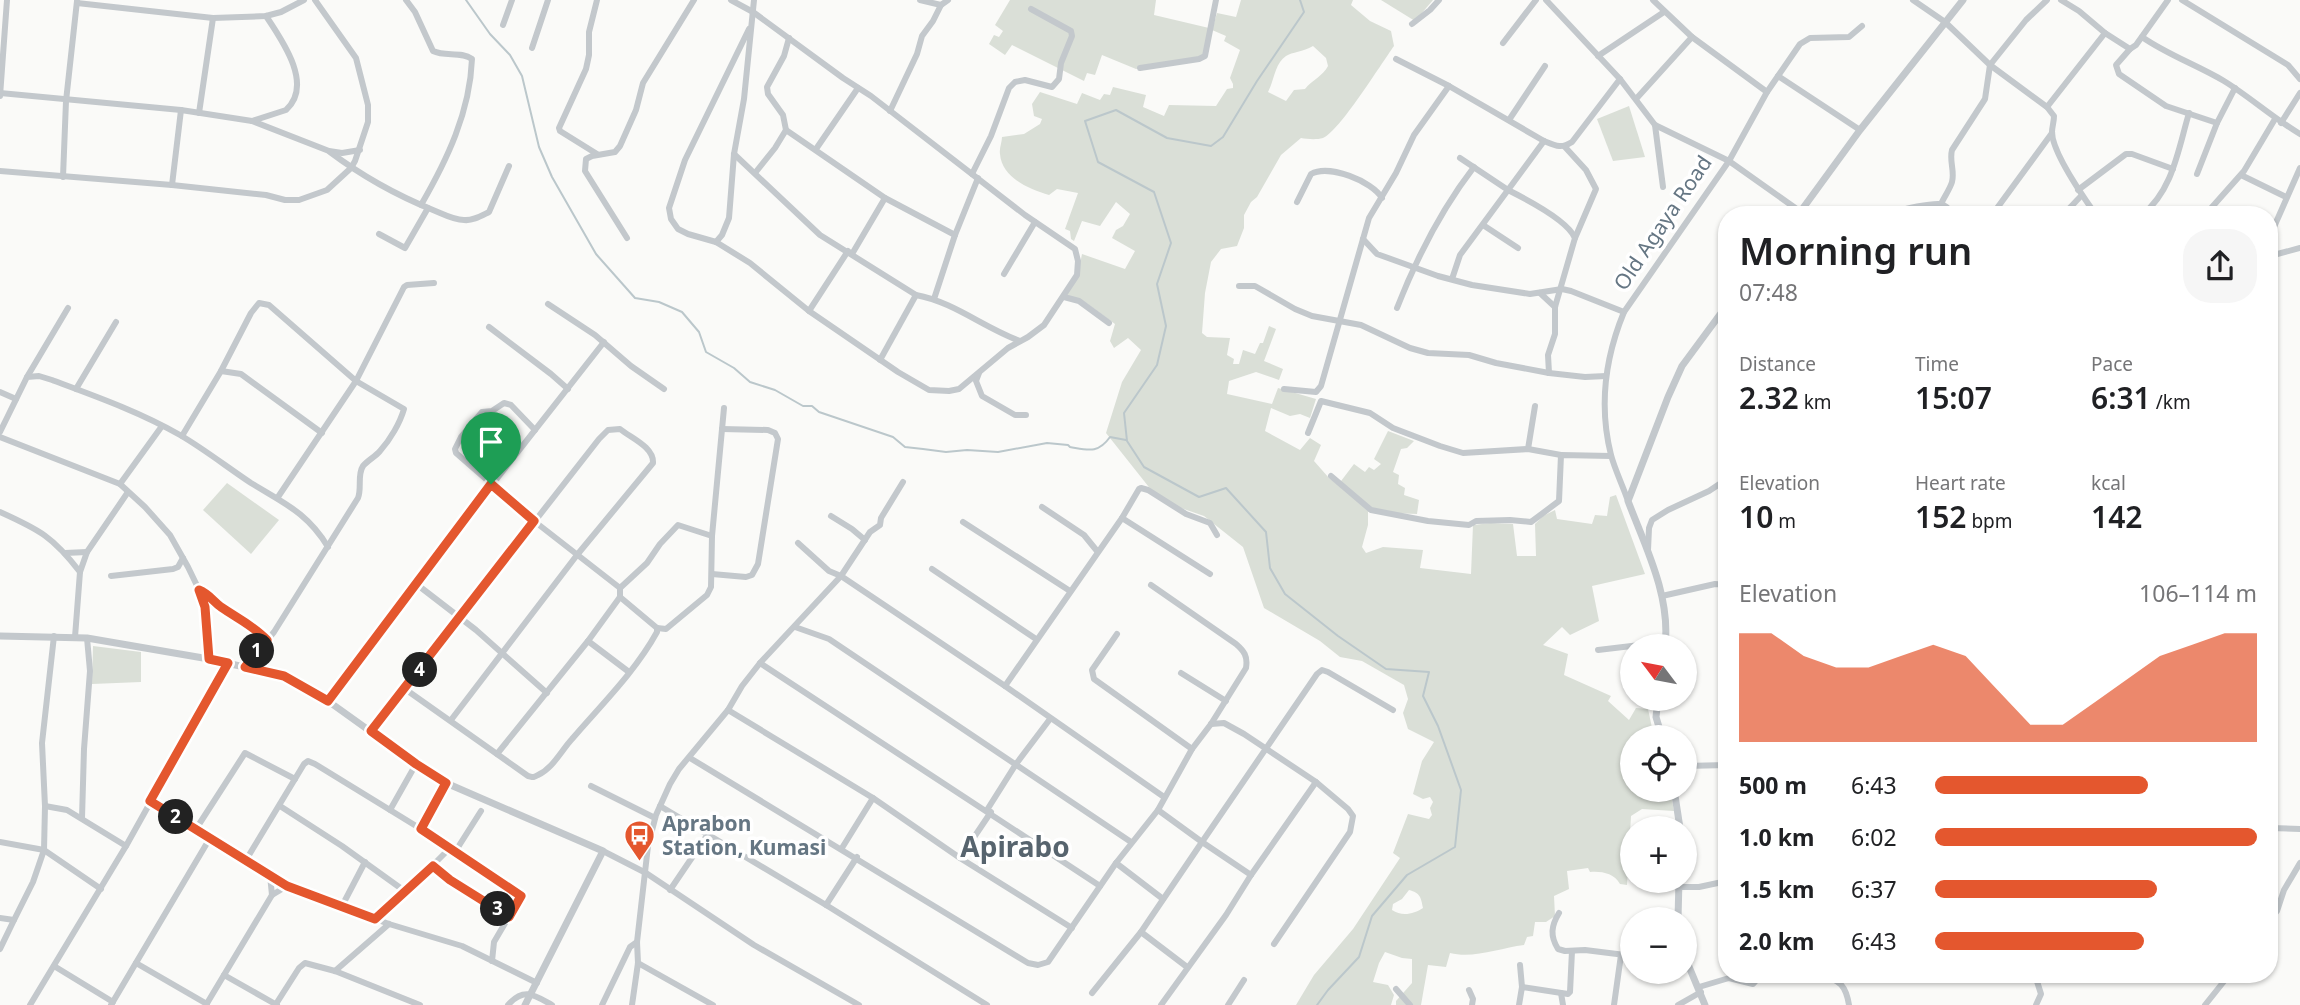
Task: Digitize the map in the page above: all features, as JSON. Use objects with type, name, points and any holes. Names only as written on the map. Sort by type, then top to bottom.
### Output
[{"type":"street","points":[[7,0],[0,94],[181,110],[252,121],[330,151],[342,153],[360,150]]},
{"type":"street","points":[[63,177],[66,101],[77,2],[213,18],[267,16],[304,0]]},
{"type":"street","points":[[0,171],[172,185],[299,200],[327,190],[351,168],[360,150],[368,122],[368,97],[356,58],[315,0]]},
{"type":"street","points":[[379,234],[405,248],[456,135],[471,85],[472,59],[465,55],[433,51],[415,12],[406,0]]},
{"type":"street","points":[[503,25],[512,0]]},
{"type":"street","points":[[532,48],[548,0]]},
{"type":"street","points":[[597,0],[589,32],[586,69],[559,128],[597,154]]},
{"type":"street","points":[[626,238],[585,170],[586,159],[597,154],[614,152],[620,146],[636,110],[643,83],[694,0]]},
{"type":"street","points":[[731,0],[753,12],[890,111],[1035,222],[1075,249],[1077,275],[1044,325],[1008,348],[960,389],[929,390],[880,360],[809,310],[750,263],[716,242],[678,229],[671,219],[670,208],[685,160],[749,29]]},
{"type":"street","points":[[716,242],[729,218],[734,153],[744,99],[754,0]]},
{"type":"street","points":[[920,0],[941,5]]},
{"type":"street","points":[[890,111],[917,54],[922,36],[941,5],[948,0]]},
{"type":"street","points":[[1140,68],[1205,56],[1216,0]]},
{"type":"street","points":[[1412,24],[1439,0]]},
{"type":"street","points":[[1503,43],[1536,0]]},
{"type":"street","name":"Old Agaya Road","points":[[1546,0],[1620,79],[1655,125],[1729,161],[1624,312],[1615,335],[1606,376],[1605,415],[1611,456],[1628,500]]},
{"type":"street","points":[[1653,0],[1692,37],[1767,92]]},
{"type":"street","points":[[1913,0],[1945,22],[1990,65],[2047,107],[2054,116],[2052,133],[2057,151],[2089,206]]},
{"type":"street","points":[[1805,206],[1860,130],[1963,0]]},
{"type":"street","points":[[1941,204],[1952,181],[1952,150],[1985,99],[1989,87],[1990,65],[2026,20],[2047,0]]},
{"type":"street","points":[[2061,0],[2079,10],[2105,33],[2130,49]]},
{"type":"street","points":[[2168,0],[2137,45],[2116,65],[2119,74],[2166,106],[2217,123]]},
{"type":"street","points":[[2182,0],[2287,65],[2300,79]]},
{"type":"street","points":[[934,299],[975,176],[1009,88],[1015,82],[1024,80],[1052,87],[1059,79],[1060,63],[1072,36],[1071,32],[1031,9]]},
{"type":"street","points":[[1598,56],[1664,12]]},
{"type":"street","points":[[252,121],[290,108],[296,92],[296,67],[267,16]]},
{"type":"street","points":[[199,113],[213,18]]},
{"type":"street","points":[[1790,206],[1729,161],[1767,92],[1800,44],[1810,38],[1849,37],[1862,26]]},
{"type":"street","points":[[2047,107],[2105,33]]},
{"type":"street","points":[[1636,99],[1692,37]]},
{"type":"street","points":[[2142,37],[2171,56],[2235,88],[2300,134]]},
{"type":"street","points":[[755,173],[786,130],[783,115],[768,94],[767,87],[789,38]]},
{"type":"street","points":[[1396,59],[1559,147],[1565,147],[1572,142],[1620,79]]},
{"type":"street","points":[[1509,120],[1545,66]]},
{"type":"street","points":[[1778,76],[1860,130]]},
{"type":"street","points":[[1316,392],[1325,376],[1369,218],[1414,135],[1449,86]]},
{"type":"street","points":[[816,149],[858,88]]},
{"type":"street","points":[[2197,174],[2217,123],[2235,88]]},
{"type":"street","points":[[2213,206],[2241,175],[2300,93]]},
{"type":"street","points":[[172,185],[181,110]]},
{"type":"street","points":[[2151,206],[2163,194],[2189,113]]},
{"type":"street","points":[[1655,125],[1663,187]]},
{"type":"street","points":[[786,130],[885,198],[955,235]]},
{"type":"street","points":[[1999,206],[2052,133]]},
{"type":"street","points":[[1452,279],[1460,255],[1544,141]]},
{"type":"street","points":[[1549,373],[1548,355],[1555,334],[1555,307],[1575,238],[1596,189],[1586,170],[1565,147]]},
{"type":"street","points":[[330,151],[351,168],[424,206],[467,221],[489,212],[509,166]]},
{"type":"street","points":[[734,153],[820,235],[916,295],[934,299],[1020,341]]},
{"type":"street","points":[[2070,206],[2080,193],[2126,153],[2173,169]]},
{"type":"street","points":[[1460,158],[1556,219],[1573,233],[1575,238]]},
{"type":"street","points":[[1396,308],[1428,236],[1474,167]]},
{"type":"street","points":[[2278,216],[2300,168]]},
{"type":"street","points":[[1297,202],[1311,174],[1324,170],[1371,186],[1382,198]]},
{"type":"street","points":[[2241,175],[2286,197]]},
{"type":"street","points":[[809,310],[885,198]]},
{"type":"street","points":[[1926,206],[1944,206]]},
{"type":"street","points":[[1004,274],[1035,222]]},
{"type":"street","points":[[1483,225],[1518,248]]},
{"type":"street","points":[[1363,239],[1377,254]]},
{"type":"street","points":[[2278,254],[2300,248]]},
{"type":"street","points":[[1359,256],[1377,254],[1438,276],[1482,288],[1530,294],[1571,290],[1624,312]]},
{"type":"street","points":[[278,497],[356,381],[404,287],[434,283]]},
{"type":"street","points":[[1239,286],[1255,286],[1303,312],[1371,329],[1428,354],[1469,355],[1549,373],[1585,377],[1606,376]]},
{"type":"street","points":[[1541,293],[1555,307]]},
{"type":"street","points":[[880,360],[916,295]]},
{"type":"street","points":[[1064,297],[1079,301],[1109,323]]},
{"type":"street","points":[[182,436],[259,303],[269,305],[356,381],[402,407],[404,411],[387,442],[364,466],[358,498],[328,547],[267,640],[245,667]]},
{"type":"street","points":[[548,304],[604,342],[631,366],[664,389]]},
{"type":"street","points":[[68,308],[27,377],[0,435],[120,484],[161,525],[183,558],[199,590],[205,607],[209,659]]},
{"type":"street","points":[[1666,634],[1662,596],[1628,500],[1682,366],[1718,317]]},
{"type":"street","points":[[76,389],[116,322]]},
{"type":"street","points":[[489,327],[568,389]]},
{"type":"street","points":[[999,333],[1008,348]]},
{"type":"street","points":[[328,701],[491,484],[604,342]]},
{"type":"street","points":[[221,371],[241,374],[322,433]]},
{"type":"street","points":[[979,371],[976,381],[982,396],[1015,415],[1026,415]]},
{"type":"street","points":[[27,377],[39,376],[76,389],[182,436],[303,515],[328,547]]},
{"type":"street","points":[[1284,389],[1316,392]]},
{"type":"street","points":[[0,392],[16,399]]},
{"type":"street","points":[[1316,392],[1321,401],[1370,414],[1393,428],[1462,453],[1528,449],[1561,455],[1611,456]]},
{"type":"street","points":[[1308,433],[1321,401]]},
{"type":"street","points":[[535,430],[511,405],[504,402],[492,411],[482,412],[461,437],[455,449],[456,453],[534,521],[620,588]]},
{"type":"street","points":[[1528,449],[1535,406]]},
{"type":"street","points":[[620,597],[657,628],[667,629],[707,595],[711,587],[712,536],[724,408]]},
{"type":"street","points":[[120,484],[162,426]]},
{"type":"street","points":[[371,731],[599,439],[608,430],[620,429],[650,451],[653,463],[577,555],[451,720]]},
{"type":"street","points":[[712,574],[746,577],[752,575],[758,564],[778,439],[775,433],[768,430],[722,429]]},
{"type":"street","points":[[1331,475],[1371,510],[1428,521],[1469,525],[1476,521],[1531,522],[1559,501],[1561,455]]},
{"type":"street","points":[[632,1005],[648,846],[655,818],[670,784],[679,769],[728,710],[760,663],[841,576],[870,531],[880,525],[881,518],[903,482]]},
{"type":"street","points":[[1648,553],[1651,520],[1718,485]]},
{"type":"street","points":[[1005,686],[1122,518],[1139,489],[1144,488],[1186,514],[1210,523],[1217,535]]},
{"type":"street","points":[[75,637],[80,572],[87,552],[128,492]]},
{"type":"street","points":[[1042,507],[1084,535],[1097,551]]},
{"type":"street","points":[[0,512],[39,530],[65,553],[80,572]]},
{"type":"street","points":[[831,516],[865,540]]},
{"type":"street","points":[[1122,518],[1210,574]]},
{"type":"street","points":[[963,522],[1070,591]]},
{"type":"street","points":[[497,754],[620,597],[620,588],[647,563],[678,525],[712,536]]},
{"type":"street","points":[[322,538],[334,536]]},
{"type":"street","points":[[798,543],[829,570],[1005,686],[1164,797]]},
{"type":"street","points":[[65,553],[87,552]]},
{"type":"street","points":[[111,576],[173,569],[183,558]]},
{"type":"street","points":[[932,569],[1036,639]]},
{"type":"street","points":[[415,583],[503,653],[547,693]]},
{"type":"street","points":[[1662,596],[1718,584]]},
{"type":"street","points":[[690,758],[1028,963],[1038,965],[1050,961],[1131,842],[1158,810],[1192,749],[1246,668],[1248,659],[1244,651],[1152,585]]},
{"type":"street","points":[[199,590],[252,626],[267,640]]},
{"type":"street","points":[[795,627],[829,639],[1131,842]]},
{"type":"street","points":[[405,689],[532,777],[539,775],[553,763],[603,706],[652,642],[657,628]]},
{"type":"street","points":[[1117,634],[1092,670],[1094,679],[1192,749]]},
{"type":"street","points":[[0,636],[88,638],[209,659],[284,676],[328,701],[446,783],[603,851],[646,873],[754,945],[859,1005]]},
{"type":"street","points":[[0,949],[33,882],[44,850],[42,743],[54,636]]},
{"type":"street","points":[[82,818],[90,671],[88,638]]},
{"type":"street","points":[[587,641],[629,672]]},
{"type":"street","points":[[1598,650],[1620,648]]},
{"type":"street","points":[[30,1005],[101,888],[228,663]]},
{"type":"street","points":[[760,663],[1100,886]]},
{"type":"street","points":[[1092,993],[1141,932],[1317,674],[1322,670],[1393,710]]},
{"type":"street","points":[[1181,673],[1226,701]]},
{"type":"street","points":[[728,710],[873,798],[960,858],[1072,928]]},
{"type":"street","points":[[960,858],[1016,764],[1050,719]]},
{"type":"street","points":[[1211,724],[1224,723],[1266,749],[1316,782],[1353,816],[1350,832],[1274,944]]},
{"type":"street","points":[[196,830],[245,753],[295,779]]},
{"type":"street","points":[[246,860],[308,761],[421,829],[521,896],[492,947],[492,961]]},
{"type":"street","points":[[390,810],[416,764]]},
{"type":"street","points":[[1697,766],[1718,765]]},
{"type":"street","points":[[1161,1005],[1316,782]]},
{"type":"street","points":[[421,829],[446,783]]},
{"type":"street","points":[[591,786],[655,818]]},
{"type":"street","points":[[842,848],[873,798]]},
{"type":"street","points":[[150,801],[287,886],[389,924],[462,946],[537,983]]},
{"type":"street","points":[[45,806],[67,810],[125,846]]},
{"type":"street","points":[[280,806],[406,892]]},
{"type":"street","points":[[660,806],[987,1005]]},
{"type":"street","points":[[1158,810],[1251,875]]},
{"type":"street","points":[[375,919],[453,850],[481,811]]},
{"type":"street","points":[[2278,828],[2300,829]]},
{"type":"street","points":[[670,890],[708,834]]},
{"type":"street","points":[[54,966],[112,1003],[209,838]]},
{"type":"street","points":[[0,842],[44,850],[101,888]]},
{"type":"street","points":[[526,1005],[603,851]]},
{"type":"street","points":[[826,905],[857,857]]},
{"type":"street","points":[[342,906],[365,862]]},
{"type":"street","points":[[1116,863],[1163,900]]},
{"type":"street","points":[[2278,908],[2284,890],[2300,863]]},
{"type":"street","points":[[433,866],[450,880],[509,917]]},
{"type":"street","points":[[270,875],[272,895]]},
{"type":"street","points":[[1697,887],[1718,883]]},
{"type":"street","points":[[136,962],[207,1004],[272,895],[287,886]]},
{"type":"street","points":[[1559,913],[1552,926],[1559,949],[1620,955]]},
{"type":"street","points":[[0,918],[15,920]]},
{"type":"street","points":[[335,971],[389,924]]},
{"type":"street","points":[[1141,932],[1187,967]]},
{"type":"street","points":[[602,1005],[630,947],[637,942]]},
{"type":"street","points":[[1522,987],[1568,994],[1572,951]]},
{"type":"street","points":[[1614,1005],[1620,962]]},
{"type":"street","points":[[224,975],[276,1005],[305,963],[335,971],[420,1005]]},
{"type":"street","points":[[638,963],[713,1005]]},
{"type":"street","points":[[1519,1005],[1522,987],[1520,965]]},
{"type":"street","points":[[1228,1005],[1244,981]]},
{"type":"street","points":[[1678,1005],[1700,989],[1718,982]]},
{"type":"street","points":[[1697,983],[1705,1005]]},
{"type":"street","points":[[1841,983],[1849,1005]]},
{"type":"street","points":[[2036,1005],[2042,994],[2038,983]]},
{"type":"street","points":[[2204,1005],[2222,983]]},
{"type":"street","points":[[1396,989],[1410,1005]]},
{"type":"street","points":[[1469,990],[1472,1005]]},
{"type":"street","points":[[1561,993],[1563,1005]]},
{"type":"street","points":[[508,1005],[520,995],[531,994],[552,1005]]},
{"type":"shaded area","points":[[1010,0],[1156,0],[1154,15],[1209,28],[1205,53],[1199,58],[1136,69],[1102,55],[1095,75],[1087,73],[1084,81],[1012,45],[1005,55],[989,44],[994,35],[999,37],[1003,31],[995,25]]},
{"type":"shaded area","points":[[1241,0],[1353,0],[1351,5],[1370,21],[1391,31],[1394,46],[1349,111],[1330,133],[1320,139],[1301,138],[1281,155],[1244,215],[1244,228],[1237,246],[1221,249],[1211,262],[1202,333],[1207,337],[1230,338],[1227,355],[1234,359],[1233,364],[1239,364],[1243,350],[1255,354],[1260,343],[1263,343],[1269,326],[1276,329],[1264,361],[1283,369],[1279,380],[1256,372],[1229,381],[1227,394],[1272,404],[1278,388],[1316,399],[1310,418],[1300,414],[1290,416],[1271,408],[1265,431],[1300,450],[1310,438],[1321,445],[1314,461],[1338,485],[1354,464],[1365,472],[1369,467],[1374,470],[1381,464],[1374,459],[1388,431],[1414,441],[1407,448],[1401,449],[1393,472],[1399,475],[1398,484],[1405,488],[1404,495],[1419,500],[1417,514],[1368,512],[1368,525],[1362,547],[1366,553],[1383,547],[1423,550],[1420,568],[1471,574],[1473,525],[1513,524],[1517,556],[1536,556],[1535,524],[1543,516],[1555,510],[1557,519],[1592,524],[1595,515],[1607,516],[1610,497],[1616,495],[1645,574],[1592,586],[1599,621],[1570,635],[1562,627],[1543,645],[1568,654],[1564,675],[1611,696],[1608,701],[1629,720],[1634,711],[1648,711],[1651,725],[1620,725],[1620,802],[1672,802],[1674,811],[1642,809],[1631,816],[1620,816],[1620,884],[1614,877],[1590,872],[1588,868],[1567,871],[1569,889],[1554,896],[1555,916],[1546,922],[1535,922],[1533,936],[1527,937],[1524,945],[1477,954],[1450,953],[1446,967],[1428,965],[1421,1005],[1396,1005],[1396,1001],[1412,983],[1412,959],[1385,952],[1373,982],[1388,985],[1394,995],[1391,1005],[1296,1005],[1314,975],[1353,929],[1400,858],[1393,853],[1408,814],[1429,819],[1432,815],[1430,808],[1433,802],[1430,797],[1423,799],[1413,794],[1422,761],[1434,742],[1408,729],[1403,713],[1408,699],[1404,685],[1362,661],[1340,657],[1320,641],[1264,608],[1243,547],[1204,516],[1178,507],[1152,491],[1106,433],[1122,382],[1141,350],[1128,338],[1114,348],[1110,341],[1115,324],[1085,302],[1067,295],[1078,274],[1082,254],[1125,269],[1135,251],[1112,238],[1130,214],[1116,202],[1100,226],[1082,221],[1074,241],[1070,231],[1065,229],[1078,193],[1057,189],[1049,195],[1025,186],[1006,170],[1000,154],[1002,137],[1024,134],[1040,124],[1042,119],[1034,116],[1032,104],[1040,92],[1077,104],[1082,93],[1100,100],[1104,94],[1110,95],[1113,87],[1146,95],[1143,107],[1164,116],[1169,105],[1216,106],[1227,89],[1233,88],[1230,78],[1240,50],[1224,41],[1226,36],[1212,30],[1217,13],[1236,17]],"holes":[[[1313,46],[1326,58],[1328,66],[1323,73],[1305,89],[1294,90],[1286,101],[1268,92],[1277,68],[1288,55]],[[1409,890],[1416,893],[1423,908],[1408,914],[1392,910],[1393,904],[1402,899]]]},
{"type":"shaded area","points":[[1381,0],[1433,0],[1415,21]]},
{"type":"shaded area","points":[[1629,106],[1645,157],[1613,161],[1597,119]]},
{"type":"shaded area","points":[[227,483],[279,520],[251,554],[203,510]]},
{"type":"shaded area","points":[[93,646],[141,652],[141,682],[92,684]]},
{"type":"waterway","points":[[466,0],[490,34],[510,55],[522,76],[539,147],[552,177],[596,254],[635,298],[659,302],[682,312],[699,332],[706,352],[734,368],[750,382],[775,390],[803,406],[812,406],[819,412],[893,437],[905,447],[946,452],[998,452],[1047,443],[1092,450],[1110,437],[1126,440]]},
{"type":"waterway","points":[[1300,0],[1304,12],[1223,137],[1211,146],[1167,138],[1116,110],[1085,121],[1098,162],[1154,192],[1171,243],[1157,284],[1166,326],[1157,365],[1124,413],[1127,441],[1144,467],[1199,497],[1226,488],[1266,532],[1270,568],[1285,594],[1338,636],[1386,669],[1429,672],[1423,696],[1438,726],[1461,790],[1455,847],[1407,875],[1372,916],[1359,957],[1317,1005]]},
{"type":"place","name":"Aprabon Station, Kumasi","points":[[639,863]]},
{"type":"district","name":"Apirabo","points":[[1015,847]]},
{"type":"route","points":[[491,484],[534,521],[371,731],[446,783],[421,829],[521,896],[509,917],[450,880],[433,866],[375,919],[287,886],[150,801],[228,663],[209,659],[205,607],[199,590],[252,626],[267,640],[245,667],[284,676],[328,701],[491,484]]}]
